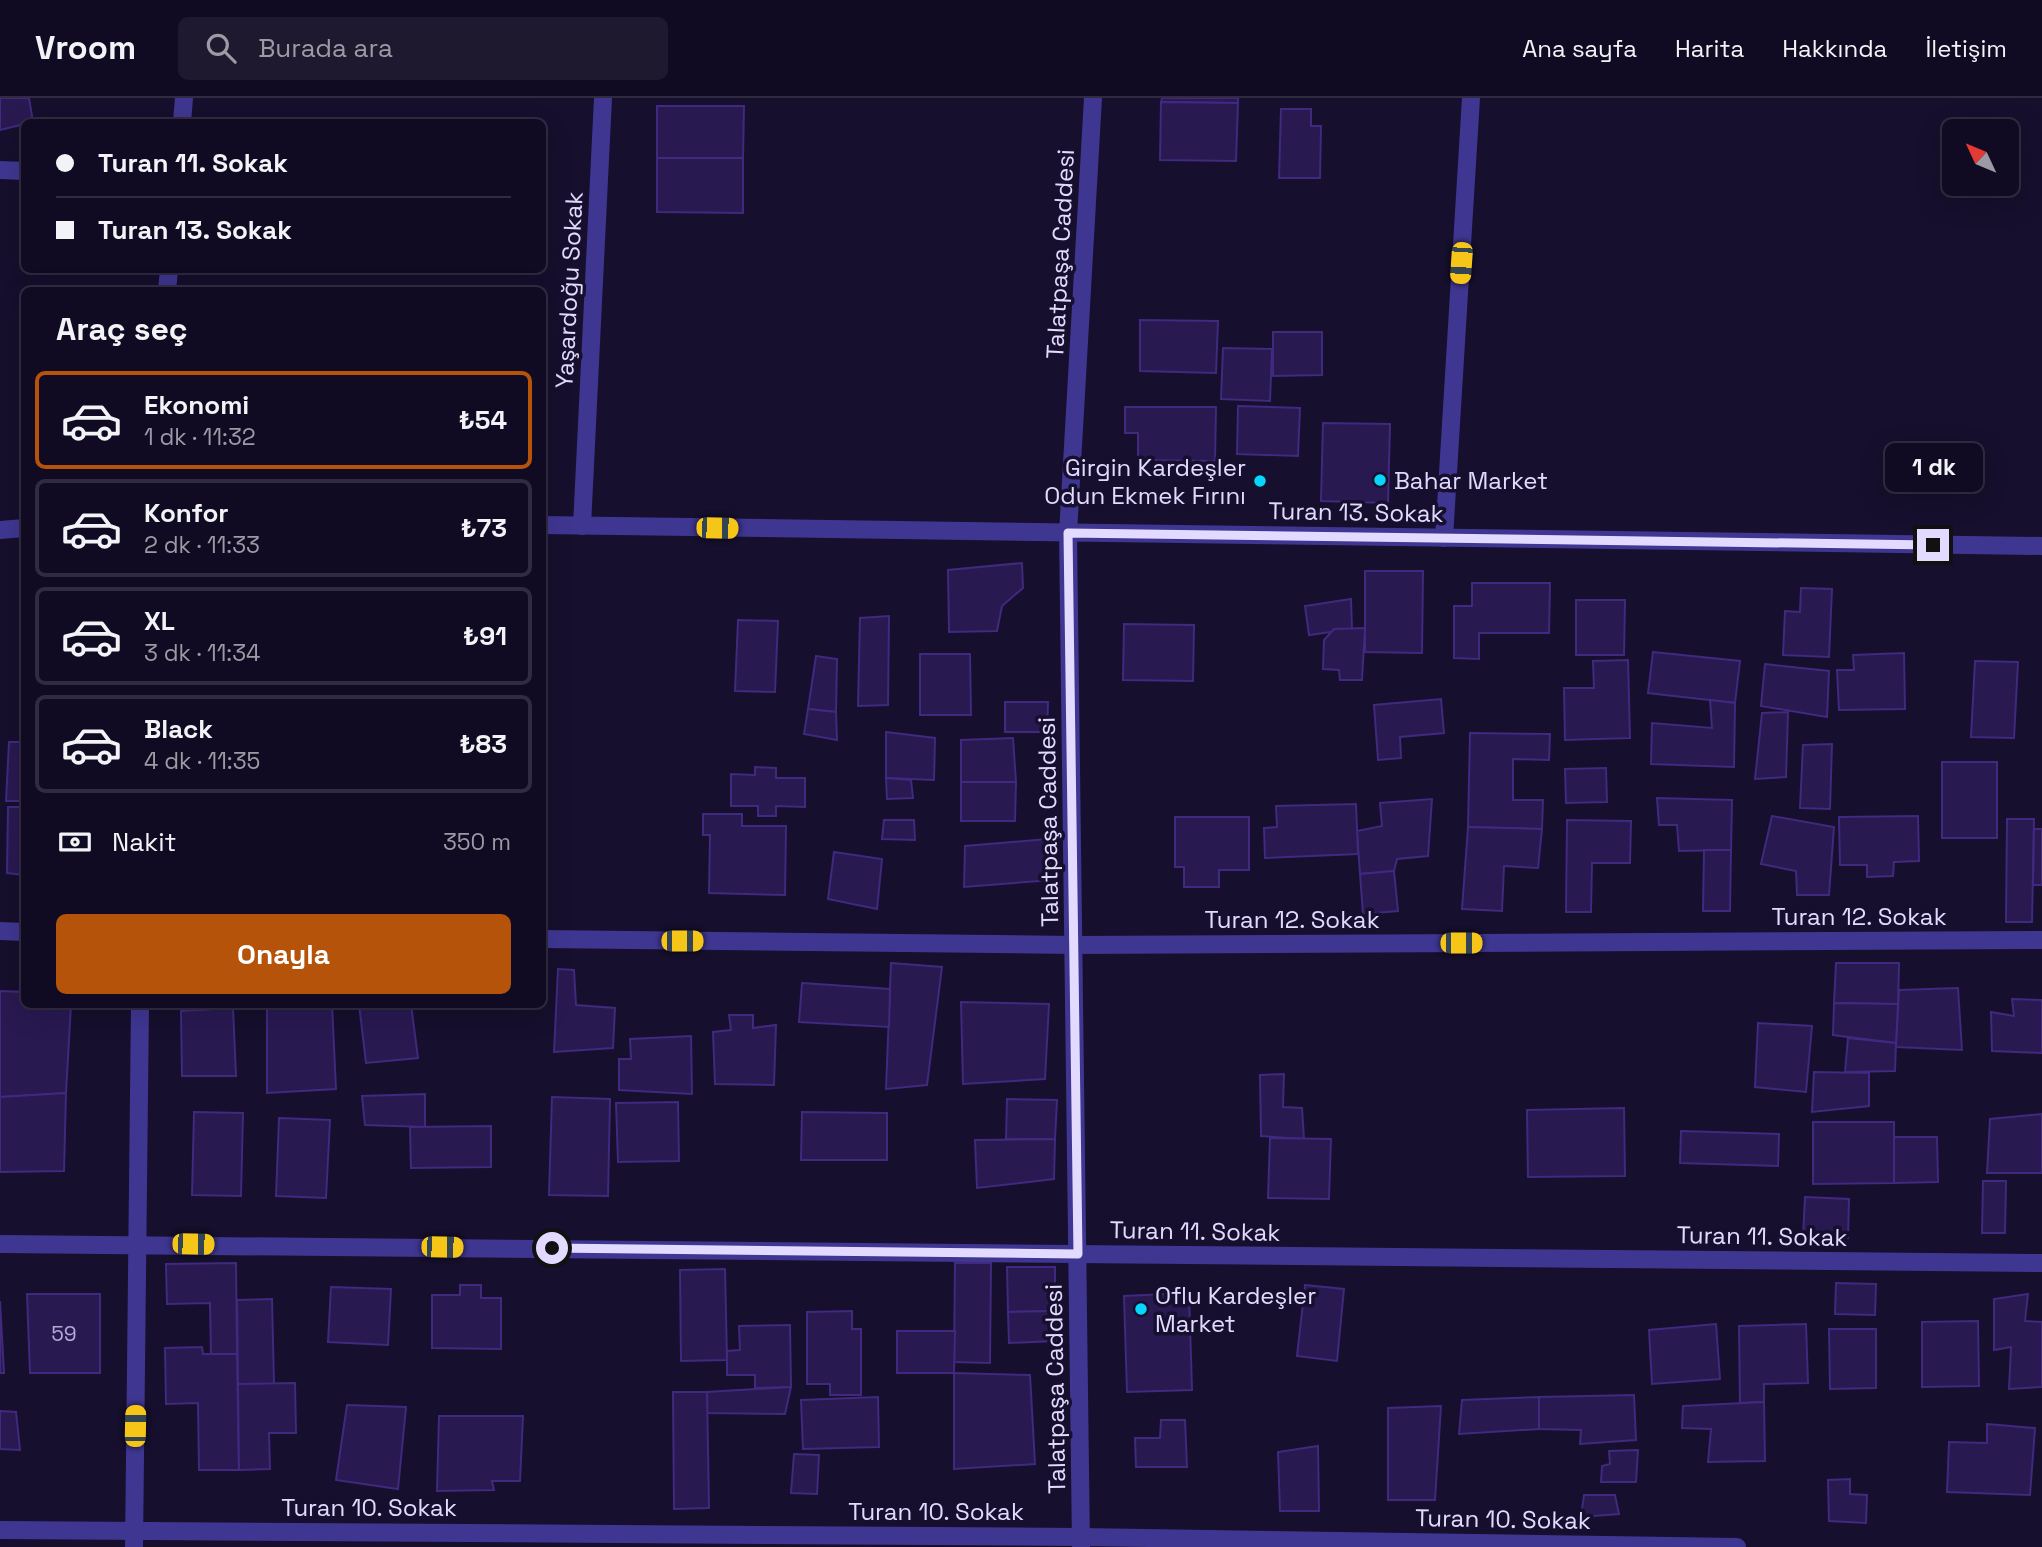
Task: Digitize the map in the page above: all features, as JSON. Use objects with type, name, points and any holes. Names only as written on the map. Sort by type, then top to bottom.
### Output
[{"type":"street","points":[[182,119],[184,98]]},
{"type":"street","name":"Yaşardoğu Sokak","points":[[582,526],[603,98]]},
{"type":"street","name":"Talatpaşa Caddesi","points":[[1081,1542],[1068,533],[1093,98]]},
{"type":"street","points":[[1444,538],[1471,98]]},
{"type":"street","points":[[0,170],[21,171]]},
{"type":"street","name":"Turan 13. Sokak","points":[[546,525],[2042,547]]},
{"type":"street","points":[[0,530],[21,528]]},
{"type":"street","points":[[0,931],[21,932]]},
{"type":"street","name":"Turan 12. Sokak","points":[[546,939],[1074,945],[2042,940]]},
{"type":"street","points":[[134,1538],[140,1008]]},
{"type":"street","name":"Turan 11. Sokak","points":[[0,1244],[2042,1264]]},
{"type":"street","name":"Turan 10. Sokak","points":[[0,1530],[134,1538],[1737,1547]]},
{"type":"building","points":[[0,98],[29,98],[32,119],[21,119],[21,125],[0,130]]},
{"type":"building","points":[[1162,98],[1238,98],[1238,103],[1161,102]]},
{"type":"building","points":[[1161,102],[1238,103],[1236,161],[1160,160]]},
{"type":"building","points":[[657,106],[744,106],[743,158],[657,158]]},
{"type":"building","points":[[1281,109],[1311,109],[1311,126],[1321,126],[1320,178],[1279,178]]},
{"type":"building","points":[[657,158],[743,158],[743,213],[657,212]]},
{"type":"building","points":[[1140,320],[1218,321],[1216,373],[1140,371]]},
{"type":"building","points":[[1273,332],[1322,332],[1322,375],[1273,376]]},
{"type":"building","points":[[1223,348],[1272,349],[1270,401],[1221,399]]},
{"type":"building","points":[[1238,406],[1300,408],[1298,456],[1237,454]]},
{"type":"building","points":[[1125,407],[1216,407],[1215,461],[1138,460],[1138,433],[1125,433]]},
{"type":"building","points":[[1323,423],[1390,424],[1388,503],[1321,501]]},
{"type":"building","points":[[1022,563],[1023,588],[1002,606],[997,631],[949,632],[948,570]]},
{"type":"building","points":[[1365,571],[1423,571],[1422,653],[1365,652]]},
{"type":"building","points":[[1472,583],[1550,583],[1549,633],[1479,633],[1479,659],[1454,658],[1454,606],[1472,606]]},
{"type":"building","points":[[1801,588],[1832,589],[1829,657],[1783,655],[1785,611],[1800,612]]},
{"type":"building","points":[[1351,599],[1352,629],[1309,635],[1305,606]]},
{"type":"building","points":[[1576,600],[1625,600],[1624,655],[1576,655]]},
{"type":"building","points":[[889,616],[888,705],[858,706],[860,618]]},
{"type":"building","points":[[738,620],[778,621],[775,692],[735,691]]},
{"type":"building","points":[[1124,624],[1194,625],[1193,681],[1123,680]]},
{"type":"building","points":[[1365,628],[1362,680],[1340,680],[1339,670],[1323,669],[1324,640],[1334,629]]},
{"type":"building","points":[[1653,652],[1740,661],[1735,703],[1648,693]]},
{"type":"building","points":[[1904,653],[1905,709],[1839,710],[1837,670],[1854,670],[1853,655]]},
{"type":"building","points":[[920,654],[970,654],[971,715],[920,715]]},
{"type":"building","points":[[816,656],[837,659],[836,712],[808,709]]},
{"type":"building","points":[[1628,660],[1630,738],[1565,740],[1564,688],[1594,688],[1593,661]]},
{"type":"building","points":[[1975,661],[2018,662],[2014,738],[1971,737]]},
{"type":"building","points":[[1765,664],[1829,671],[1827,717],[1761,706]]},
{"type":"building","points":[[1441,699],[1444,733],[1400,737],[1401,758],[1378,760],[1374,705]]},
{"type":"building","points":[[1710,700],[1735,703],[1734,767],[1651,764],[1652,723],[1712,728]]},
{"type":"building","points":[[1005,702],[1048,702],[1047,732],[1005,732]]},
{"type":"building","points":[[808,709],[836,712],[837,740],[804,734]]},
{"type":"building","points":[[1788,712],[1786,777],[1755,779],[1762,713]]},
{"type":"building","points":[[886,732],[935,738],[934,780],[886,778]]},
{"type":"building","points":[[1470,733],[1550,734],[1549,760],[1513,759],[1513,800],[1543,800],[1542,829],[1468,827]]},
{"type":"building","points":[[1013,738],[1016,782],[961,782],[961,740]]},
{"type":"building","points":[[9,742],[21,742],[21,801],[6,801]]},
{"type":"building","points":[[1832,744],[1830,809],[1800,808],[1803,745]]},
{"type":"building","points":[[1942,762],[1997,762],[1997,838],[1942,838]]},
{"type":"building","points":[[755,767],[776,768],[776,778],[805,778],[805,807],[776,806],[776,816],[758,816],[758,806],[731,806],[731,774],[755,775]]},
{"type":"building","points":[[1606,768],[1607,802],[1566,803],[1565,769]]},
{"type":"building","points":[[886,778],[911,780],[913,798],[887,799]]},
{"type":"building","points":[[961,782],[1016,782],[1015,821],[961,821]]},
{"type":"building","points":[[1657,798],[1732,800],[1731,850],[1679,851],[1677,825],[1659,825]]},
{"type":"building","points":[[1432,799],[1428,856],[1397,859],[1394,871],[1360,874],[1357,831],[1382,826],[1380,803]]},
{"type":"building","points":[[1356,804],[1358,854],[1265,858],[1264,828],[1277,827],[1276,806]]},
{"type":"building","points":[[8,807],[21,807],[21,875],[7,873]]},
{"type":"building","points":[[703,814],[742,814],[742,826],[786,826],[785,895],[709,893],[710,835],[703,835]]},
{"type":"building","points":[[1772,816],[1834,827],[1829,895],[1797,895],[1796,871],[1761,864]]},
{"type":"building","points":[[1918,816],[1919,861],[1894,862],[1893,876],[1867,877],[1867,865],[1840,865],[1839,817]]},
{"type":"building","points":[[1175,817],[1249,817],[1249,870],[1219,870],[1219,887],[1184,887],[1184,867],[1175,867]]},
{"type":"building","points":[[2007,819],[2034,819],[2032,922],[2006,922]]},
{"type":"building","points":[[884,820],[914,820],[915,840],[882,839]]},
{"type":"building","points":[[1567,820],[1631,821],[1630,863],[1592,863],[1591,912],[1566,912]]},
{"type":"building","points":[[1468,827],[1542,829],[1538,868],[1504,866],[1502,911],[1462,909]]},
{"type":"building","points":[[2034,829],[2042,829],[2042,885],[2033,885]]},
{"type":"building","points":[[1047,839],[1052,880],[964,887],[965,846]]},
{"type":"building","points":[[1704,850],[1731,850],[1730,911],[1703,911]]},
{"type":"building","points":[[834,852],[882,859],[877,909],[828,899]]},
{"type":"building","points":[[1394,871],[1398,911],[1363,914],[1360,874]]},
{"type":"building","points":[[891,963],[942,967],[927,1085],[886,1089]]},
{"type":"building","points":[[1836,963],[1899,963],[1898,1004],[1834,1003]]},
{"type":"building","points":[[558,969],[574,970],[576,1005],[615,1008],[613,1048],[554,1052]]},
{"type":"building","points":[[802,983],[890,989],[889,1027],[799,1022]]},
{"type":"building","points":[[1958,988],[1962,1050],[1896,1047],[1899,990]]},
{"type":"building","points":[[0,991],[21,992],[21,1008],[71,1008],[66,1093],[0,1097]]},
{"type":"building","points":[[2012,999],[2042,1000],[2042,1053],[1992,1051],[1991,1012],[2014,1016]]},
{"type":"building","points":[[961,1002],[1049,1004],[1045,1079],[963,1084]]},
{"type":"building","points":[[1834,1003],[1898,1004],[1896,1043],[1833,1035]]},
{"type":"building","points":[[233,1008],[236,1076],[182,1076],[181,1011]]},
{"type":"building","points":[[267,1008],[332,1008],[336,1089],[267,1093]]},
{"type":"building","points":[[359,1008],[412,1008],[418,1058],[366,1063]]},
{"type":"building","points":[[729,1015],[753,1015],[753,1028],[776,1025],[774,1085],[715,1084],[713,1032],[731,1030]]},
{"type":"building","points":[[1758,1023],[1812,1026],[1806,1092],[1755,1087]]},
{"type":"building","points":[[691,1036],[692,1094],[619,1090],[619,1059],[631,1059],[630,1039]]},
{"type":"building","points":[[1848,1038],[1896,1043],[1895,1071],[1845,1072]]},
{"type":"building","points":[[1814,1072],[1869,1073],[1869,1106],[1812,1112]]},
{"type":"building","points":[[1284,1074],[1283,1107],[1302,1108],[1304,1139],[1261,1136],[1260,1075]]},
{"type":"building","points":[[66,1093],[64,1171],[0,1172],[0,1097]]},
{"type":"building","points":[[425,1094],[425,1127],[365,1125],[362,1096]]},
{"type":"building","points":[[552,1097],[610,1099],[608,1196],[549,1195]]},
{"type":"building","points":[[1007,1099],[1057,1100],[1055,1139],[1006,1139]]},
{"type":"building","points":[[678,1102],[679,1161],[618,1162],[616,1103]]},
{"type":"building","points":[[1624,1108],[1625,1176],[1528,1177],[1527,1110]]},
{"type":"building","points":[[194,1112],[243,1113],[241,1196],[192,1195]]},
{"type":"building","points":[[802,1112],[887,1113],[887,1160],[801,1160]]},
{"type":"building","points":[[2042,1114],[2042,1173],[1987,1173],[1990,1119]]},
{"type":"building","points":[[279,1118],[330,1120],[326,1198],[276,1196]]},
{"type":"building","points":[[1813,1122],[1894,1122],[1894,1183],[1813,1184]]},
{"type":"building","points":[[491,1126],[491,1167],[411,1168],[410,1127]]},
{"type":"building","points":[[1681,1131],[1779,1134],[1778,1166],[1680,1163]]},
{"type":"building","points":[[1894,1137],[1937,1137],[1938,1182],[1894,1183]]},
{"type":"building","points":[[1270,1138],[1331,1139],[1329,1199],[1268,1198]]},
{"type":"building","points":[[1055,1139],[1054,1179],[977,1188],[975,1140]]},
{"type":"building","points":[[1983,1181],[2006,1181],[2005,1233],[1982,1233]]},
{"type":"building","points":[[1805,1197],[1849,1199],[1848,1238],[1803,1237]]},
{"type":"building","points":[[236,1263],[237,1354],[211,1354],[210,1303],[167,1304],[166,1264]]},
{"type":"building","points":[[955,1263],[991,1263],[990,1363],[954,1362]]},
{"type":"building","points":[[1007,1267],[1055,1267],[1055,1311],[1008,1312]]},
{"type":"building","points":[[725,1269],[727,1360],[681,1361],[680,1270]]},
{"type":"building","points":[[1836,1283],[1876,1284],[1875,1315],[1835,1314]]},
{"type":"building","points":[[460,1285],[481,1285],[481,1298],[501,1298],[501,1349],[432,1348],[432,1295],[460,1295]]},
{"type":"building","points":[[1305,1285],[1344,1289],[1337,1361],[1297,1356]]},
{"type":"building","points":[[331,1287],[391,1289],[388,1345],[328,1342]]},
{"type":"building","points":[[1189,1293],[1192,1390],[1127,1392],[1124,1296]]},
{"type":"building","points":[[27,1294],[100,1294],[100,1373],[30,1373]]},
{"type":"building","points":[[2028,1294],[2025,1321],[2042,1322],[2042,1387],[2009,1389],[2011,1347],[1994,1350],[1994,1299]]},
{"type":"building","points":[[272,1299],[274,1384],[238,1384],[237,1300]]},
{"type":"building","points":[[0,1301],[4,1373],[0,1373]]},
{"type":"building","points":[[852,1311],[852,1329],[861,1329],[861,1395],[830,1395],[830,1384],[807,1384],[807,1312]]},
{"type":"building","points":[[1055,1311],[1056,1341],[1009,1343],[1008,1312]]},
{"type":"building","points":[[1978,1321],[1979,1386],[1922,1387],[1922,1322]]},
{"type":"building","points":[[1716,1324],[1720,1379],[1652,1384],[1649,1330]]},
{"type":"building","points":[[1806,1324],[1808,1383],[1764,1384],[1764,1402],[1740,1403],[1739,1326]]},
{"type":"building","points":[[790,1325],[791,1387],[755,1388],[755,1375],[727,1375],[727,1351],[740,1350],[739,1326]]},
{"type":"building","points":[[1829,1329],[1876,1329],[1876,1388],[1830,1389]]},
{"type":"building","points":[[897,1331],[955,1331],[954,1373],[897,1373]]},
{"type":"building","points":[[202,1347],[203,1354],[237,1354],[239,1470],[199,1470],[198,1403],[166,1404],[165,1348]]},
{"type":"building","points":[[954,1373],[1030,1375],[1035,1464],[954,1469]]},
{"type":"building","points":[[295,1383],[296,1433],[269,1433],[270,1469],[239,1470],[238,1384]]},
{"type":"building","points":[[791,1387],[785,1414],[705,1413],[707,1392]]},
{"type":"building","points":[[673,1392],[707,1392],[709,1508],[674,1509]]},
{"type":"building","points":[[1634,1395],[1636,1440],[1580,1444],[1581,1430],[1539,1429],[1539,1397]]},
{"type":"building","points":[[878,1397],[879,1447],[803,1449],[801,1400]]},
{"type":"building","points":[[1539,1397],[1539,1429],[1459,1434],[1462,1400]]},
{"type":"building","points":[[1764,1402],[1765,1461],[1708,1462],[1711,1429],[1682,1428],[1683,1406]]},
{"type":"building","points":[[347,1405],[406,1407],[398,1489],[336,1480]]},
{"type":"building","points":[[1441,1406],[1435,1500],[1388,1500],[1388,1408]]},
{"type":"building","points":[[0,1411],[16,1412],[20,1450],[0,1449]]},
{"type":"building","points":[[439,1416],[523,1416],[520,1481],[492,1481],[494,1490],[437,1491]]},
{"type":"building","points":[[1161,1420],[1185,1420],[1187,1467],[1136,1467],[1135,1438],[1160,1438]]},
{"type":"building","points":[[1987,1424],[2035,1428],[2030,1495],[1947,1492],[1949,1442],[1987,1443]]},
{"type":"building","points":[[1318,1446],[1319,1511],[1280,1511],[1278,1452]]},
{"type":"building","points":[[1638,1450],[1636,1482],[1601,1482],[1602,1466],[1610,1464],[1609,1451]]},
{"type":"building","points":[[794,1454],[819,1455],[817,1494],[791,1493]]},
{"type":"building","points":[[1850,1479],[1850,1494],[1867,1495],[1866,1523],[1829,1521],[1828,1480]]},
{"type":"building","points":[[1584,1495],[1615,1495],[1619,1514],[1581,1517]]},
{"type":"place","name":"Bahar Market","points":[[1380,480]]},
{"type":"place","name":"Girgin Kardeşler Odun Ekmek Fırını","points":[[1260,481]]},
{"type":"place","name":"Oflu Kardeşler Market","points":[[1141,1309]]},
{"type":"route","points":[[552,1248],[1078,1254],[1068,533],[1933,545]]}]
